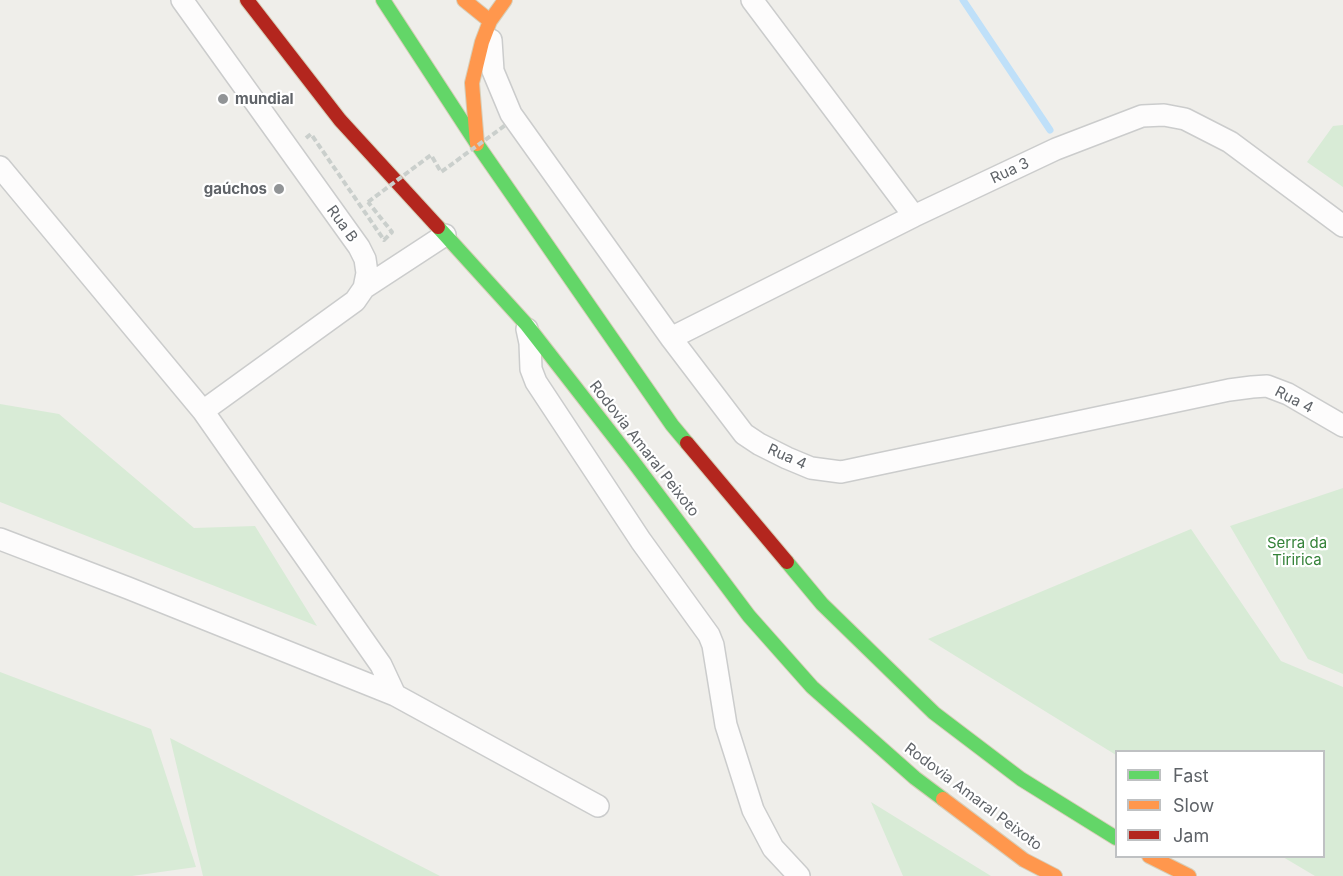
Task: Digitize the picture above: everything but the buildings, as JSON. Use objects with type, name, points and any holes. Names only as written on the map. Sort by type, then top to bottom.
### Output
[{"type":"main road","name":"Rodovia Amaral Peixoto","points":[[247,0],[340,120],[526,324],[749,616],[812,687],[915,778],[1024,860],[1055,876]]},
{"type":"main road","points":[[383,0],[477,144],[672,425],[822,604],[934,713],[1021,779],[1115,837]]},
{"type":"main road","points":[[464,0],[478,14],[490,21]]},
{"type":"main road","points":[[477,144],[472,83],[482,42],[490,21],[505,0]]},
{"type":"main road","points":[[287,31],[304,73]]},
{"type":"main road","points":[[1153,858],[1189,876]]},
{"type":"street","name":"Rua B","points":[[182,0],[359,247],[365,260],[364,288]]},
{"type":"street","points":[[752,0],[914,216]]},
{"type":"street","name":"Rua 4","points":[[490,21],[493,71],[511,114],[671,338],[744,434],[759,444],[803,465],[841,472],[1252,387],[1267,386],[1288,393],[1343,426]]},
{"type":"street","name":"Rua 3","points":[[671,338],[914,216],[1056,149],[1142,116],[1164,115],[1185,119],[1230,142],[1343,226]]},
{"type":"street","points":[[0,167],[203,411],[381,665],[395,695]]},
{"type":"street","points":[[203,411],[354,302],[364,288],[445,235]]},
{"type":"street","points":[[526,324],[530,343],[531,369],[536,382],[634,531],[709,635],[713,645],[726,725],[753,810],[773,848],[799,876]]},
{"type":"street","points":[[0,539],[395,695],[598,806]]},
{"type":"path","points":[[290,152],[311,134],[384,240],[392,232],[368,202],[431,155],[441,172],[507,124]]},
{"type":"green space","points":[[1343,125],[1343,187],[1307,162],[1333,126]]},
{"type":"green space","points":[[0,404],[59,414],[194,528],[255,526],[317,626],[0,502]]},
{"type":"green space","name":"Serra da Tiririca","points":[[1343,488],[1343,674],[1308,659],[1230,526]]},
{"type":"green space","points":[[1191,529],[1281,661],[1343,687],[1343,876],[1315,876],[1285,858],[1325,858],[1325,750],[1115,750],[1115,754],[928,639]]},
{"type":"green space","points":[[0,672],[151,729],[196,867],[132,876],[0,876]]},
{"type":"green space","points":[[170,738],[440,876],[203,876]]},
{"type":"green space","points":[[871,802],[991,876],[903,876]]},
{"type":"waterway","points":[[963,0],[1050,130]]},
{"type":"traffic: fast","points":[[383,0],[477,144],[672,425],[687,443]]},
{"type":"traffic: fast","points":[[438,227],[526,324],[749,616],[812,687],[915,778],[943,799]]},
{"type":"traffic: fast","points":[[787,562],[822,604],[934,713],[1021,779],[1115,837]]},
{"type":"traffic: slow","points":[[464,0],[490,21]]},
{"type":"traffic: slow","points":[[477,144],[472,83],[482,42],[490,21],[505,0]]},
{"type":"traffic: slow","points":[[943,799],[1024,860],[1055,876]]},
{"type":"traffic: slow","points":[[1153,858],[1189,876]]},
{"type":"traffic: jam","points":[[247,0],[340,120],[438,227]]},
{"type":"traffic: jam","points":[[687,443],[787,562]]},
{"type":"place","name":"mundial","points":[[223,99]]},
{"type":"place","name":"gaúchos","points":[[279,189]]}]
